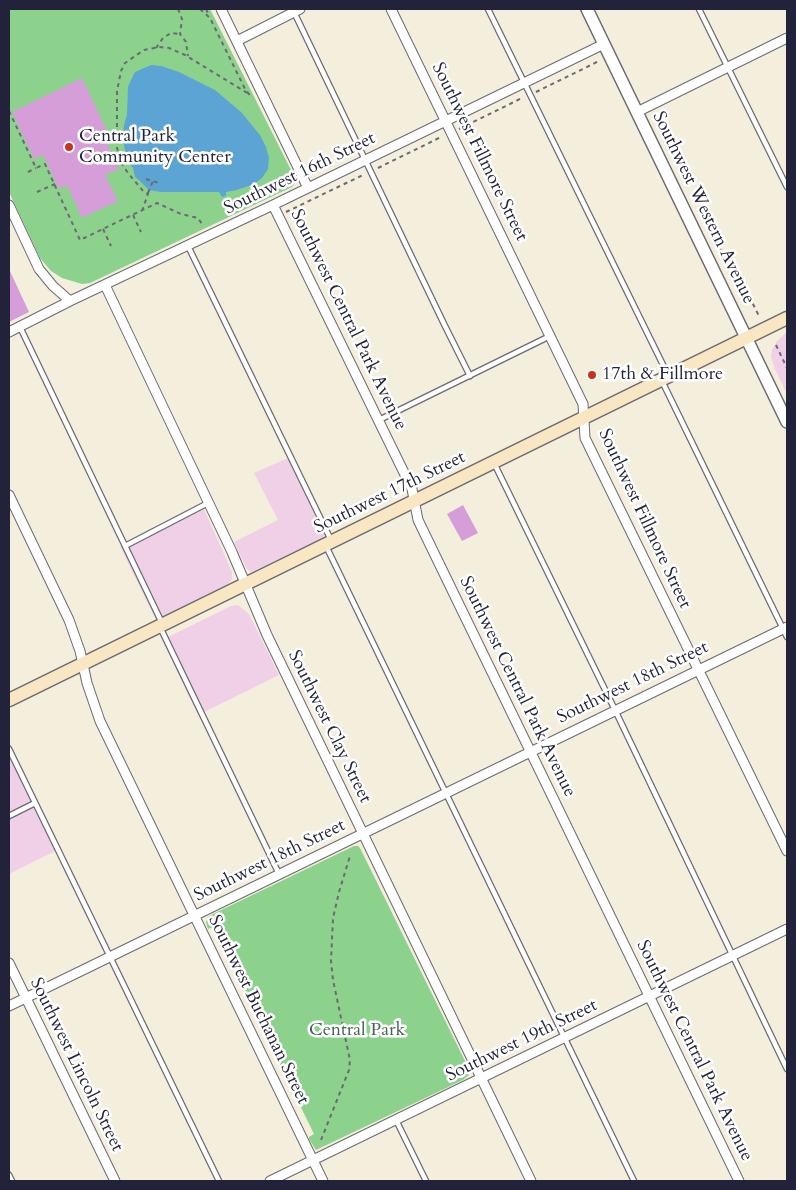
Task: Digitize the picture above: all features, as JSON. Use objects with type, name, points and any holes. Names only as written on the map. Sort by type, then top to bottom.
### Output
[{"type":"main road","name":"Southwest 17th Street","points":[[9,699],[787,318]]},
{"type":"street","name":"Southwest Central Park Avenue","points":[[221,9],[308,188]]},
{"type":"street","name":"Southwest Fillmore Street","points":[[391,9],[583,404],[585,438],[787,851]]},
{"type":"street","name":"Southwest Western Avenue","points":[[587,9],[787,422]]},
{"type":"street","points":[[237,41],[296,10]]},
{"type":"street","points":[[637,112],[787,38]]},
{"type":"street","name":"Southwest 16th Street","points":[[9,332],[604,44]]},
{"type":"street","points":[[9,205],[39,269],[53,286],[70,301]]},
{"type":"street","name":"Southwest Central Park Avenue","points":[[273,205],[412,489],[418,520],[739,1181]]},
{"type":"street","name":"Southwest Clay Street","points":[[104,285],[232,552],[267,635],[531,1181]]},
{"type":"street","name":"Southwest Buchanan Street","points":[[9,495],[69,620],[100,720],[323,1181]]},
{"type":"street","name":"Southwest 18th Street","points":[[9,1006],[785,628]]},
{"type":"street","name":"Southwest 19th Street","points":[[270,1181],[787,929]]},
{"type":"street","name":"Southwest Lincoln Street","points":[[9,964],[115,1181]]},
{"type":"lane","points":[[488,9],[785,628],[787,638]]},
{"type":"lane","points":[[699,9],[787,187]]},
{"type":"lane","points":[[296,10],[365,160],[470,376]]},
{"type":"lane","points":[[187,245],[446,793],[634,1181]]},
{"type":"lane","points":[[20,327],[125,546],[278,874]]},
{"type":"lane","points":[[379,420],[550,336]]},
{"type":"lane","points":[[493,462],[615,710],[787,1069]]},
{"type":"lane","points":[[125,546],[208,503]]},
{"type":"lane","points":[[9,749],[219,1181]]},
{"type":"lane","points":[[9,816],[35,803]]},
{"type":"lane","points":[[396,1120],[426,1181]]},
{"type":"lane","points":[[9,1175],[12,1181]]},
{"type":"path","points":[[178,9],[182,19],[180,34],[186,42],[188,57]]},
{"type":"path","points":[[200,9],[210,18]]},
{"type":"path","points":[[206,9],[252,98]]},
{"type":"path","points":[[156,48],[163,38],[171,34],[180,34]]},
{"type":"path","points":[[148,194],[144,192],[128,173],[119,156],[117,91],[121,71],[125,63],[139,53],[156,48],[169,48],[188,57],[249,94]]},
{"type":"path","points":[[278,216],[610,55]]},
{"type":"path","points":[[9,110],[36,168]]},
{"type":"path","points":[[28,172],[44,164],[80,240],[157,204],[181,214],[198,218],[202,224]]},
{"type":"path","points":[[146,179],[159,184]]},
{"type":"path","points":[[142,211],[153,181]]},
{"type":"path","points":[[37,192],[54,184]]},
{"type":"path","points":[[133,215],[141,232]]},
{"type":"path","points":[[103,229],[111,246]]},
{"type":"path","points":[[720,249],[740,278],[760,318]]},
{"type":"path","points":[[776,345],[787,368]]},
{"type":"path","points":[[321,1140],[349,1070],[350,1060],[333,980],[332,961],[333,918],[350,856]]},
{"type":"shaded area","points":[[787,332],[787,394],[774,367],[771,356],[777,341]]},
{"type":"shaded area","points":[[288,458],[325,537],[251,572],[247,569],[234,542],[278,520],[254,473]]},
{"type":"shaded area","points":[[202,505],[232,572],[232,579],[228,584],[156,620],[120,546]]},
{"type":"shaded area","points":[[238,605],[249,614],[279,675],[198,715],[162,640],[231,606]]},
{"type":"shaded area","points":[[9,741],[61,848],[9,874]]},
{"type":"green space","points":[[9,9],[210,9],[295,178],[295,183],[292,187],[90,283],[82,284],[62,278],[51,271],[40,258],[9,192]]},
{"type":"green space","name":"Central Park","points":[[354,846],[360,848],[467,1065],[469,1075],[463,1080],[316,1150],[309,1139],[314,1134],[213,927],[208,929],[206,922],[208,917],[213,914]]},
{"type":"water","points":[[151,65],[179,72],[215,90],[241,112],[260,135],[266,147],[269,158],[268,169],[262,178],[254,184],[226,192],[226,196],[222,197],[219,192],[161,192],[149,190],[135,177],[133,168],[126,159],[123,137],[127,115],[128,87],[135,72]]},
{"type":"building","name":"Central Park Community Center","points":[[82,78],[110,137],[105,139],[119,169],[105,175],[118,201],[82,218],[67,185],[59,189],[43,155],[34,159],[12,112]]},
{"type":"building","points":[[9,269],[29,312],[9,322]]},
{"type":"building","points":[[463,505],[478,533],[462,541],[447,514]]},
{"type":"place","name":"Central Park Community Center","points":[[69,147]]},
{"type":"place","name":"17th & Fillmore","points":[[592,375]]}]
